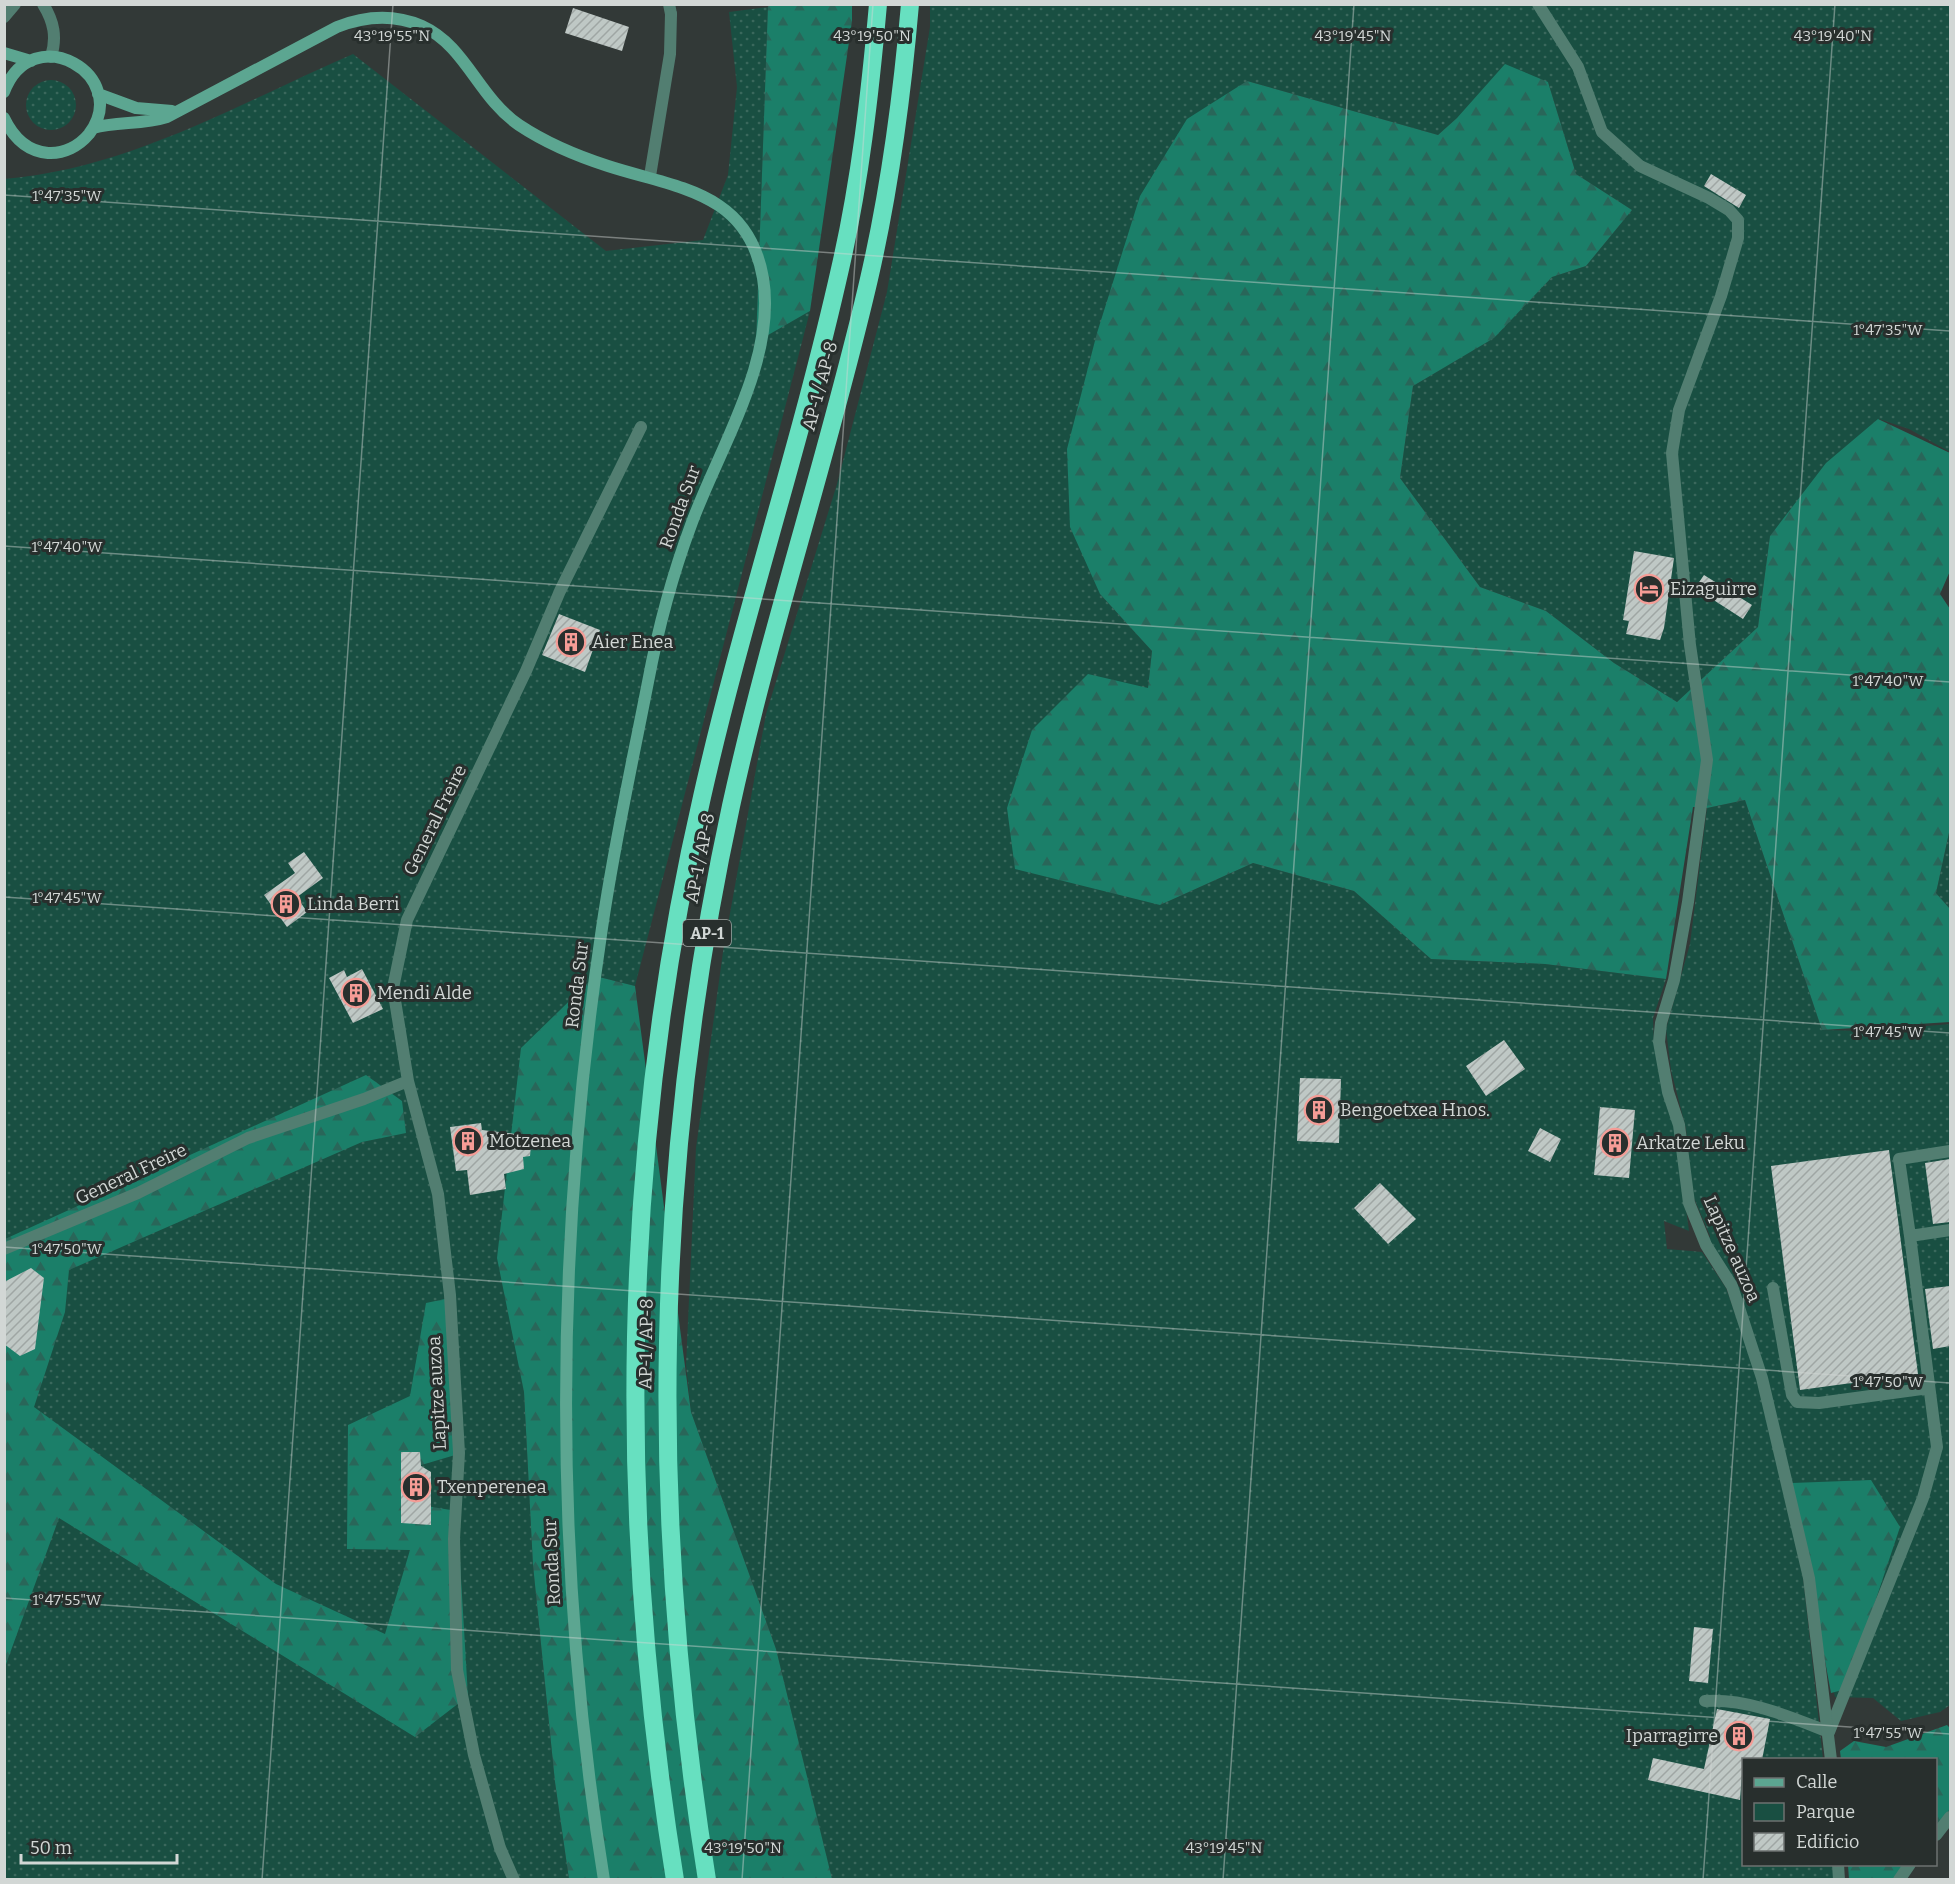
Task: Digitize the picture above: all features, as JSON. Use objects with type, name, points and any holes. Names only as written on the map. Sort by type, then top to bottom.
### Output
[{"type":"highway","name":"AP-1 / AP-8","points":[[675,1880],[651,1707],[636,1525],[635,1343],[645,1160],[667,979],[687,867],[722,711],[840,269],[865,135],[878,4]]},
{"type":"highway","name":"AP-1 / AP-8","points":[[707,1880],[682,1703],[668,1523],[666,1343],[680,1129],[698,983],[731,806],[775,630],[849,363],[875,252],[896,138],[910,4]]},
{"type":"main road","name":"Ronda Sur","points":[[93,128],[153,121],[179,111],[338,27],[366,18],[396,19],[426,27],[451,45],[494,105],[525,129],[585,158],[650,176],[706,198],[736,221],[752,246],[762,272],[765,309],[757,364],[690,526],[660,626],[612,861],[580,1112],[567,1304],[566,1437],[573,1629],[592,1808],[604,1880]]},
{"type":"main road","points":[[4,53],[31,61]]},
{"type":"main road","points":[[4,118],[17,139],[27,147],[45,153],[64,151],[75,146],[93,128],[99,106],[94,84],[81,67],[62,58],[51,57],[31,61],[14,74],[5,92]]},
{"type":"main road","points":[[4,87],[5,92]]},
{"type":"main road","points":[[98,94],[136,108],[179,111]]},
{"type":"street","points":[[4,16],[15,4]]},
{"type":"street","points":[[43,4],[53,24],[54,46],[51,57]]},
{"type":"street","name":"Lapitze auzoa","points":[[1538,4],[1578,67],[1602,132],[1640,166],[1709,198],[1738,220],[1738,238],[1721,296],[1679,410],[1672,453],[1690,645],[1707,760],[1688,902],[1674,980],[1661,1023],[1659,1042],[1668,1092],[1679,1125],[1689,1203],[1706,1245],[1732,1286],[1762,1378],[1809,1578],[1831,1758]]},
{"type":"street","points":[[650,176],[669,54],[670,9]]},
{"type":"street","name":"General Freire","points":[[9,1248],[138,1193],[248,1138],[364,1099],[408,1081],[393,988],[407,920],[526,671],[560,591],[641,428]]},
{"type":"street","name":"Lapitze auzoa","points":[[408,1081],[438,1194],[450,1294],[459,1453],[454,1539],[458,1670],[474,1755],[500,1848],[514,1880]]},
{"type":"street","points":[[1705,1701],[1725,1699],[1788,1716],[1829,1732],[1923,1498],[1937,1447],[1899,1159],[1950,1151]]},
{"type":"street","points":[[1910,1236],[1950,1230]]},
{"type":"street","points":[[1773,1288],[1791,1395],[1797,1402],[1819,1403],[1929,1388]]},
{"type":"street","points":[[1937,1832],[1950,1817]]},
{"type":"street","points":[[1899,1880],[1909,1866]]},
{"type":"green space","points":[[768,5],[852,5],[852,21],[810,311],[756,342]]},
{"type":"green space","points":[[930,5],[1950,5],[1950,452],[1909,429],[1879,419],[1770,536],[1758,627],[1677,702],[1614,663],[1546,611],[1480,587],[1400,478],[1413,386],[1493,338],[1552,277],[1586,266],[1632,210],[1576,174],[1548,82],[1457,118],[1438,135],[1247,81],[1100,594],[1152,651],[1148,689],[1160,905],[1253,863],[1354,891],[1431,959],[1545,964],[1666,979],[1653,1018],[1654,1043],[1675,1127],[1689,1231],[1664,1221],[1667,1249],[1702,1252],[1726,1288],[1758,1377],[1803,1577],[1823,1758],[1742,1758],[1742,1866],[1832,1866],[1834,1879],[832,1880],[776,1649],[691,1412],[686,1365],[696,1148],[723,952],[766,714],[837,484],[887,292],[930,27]]},
{"type":"green space","points":[[768,7],[756,341],[810,311],[635,986],[595,976],[500,1255],[524,1392],[533,1565],[555,1782],[569,1879],[5,1879],[4,179],[50,173],[140,148],[183,131],[353,54],[606,251],[703,240],[728,175],[737,87],[729,12]]},
{"type":"green space","points":[[1505,64],[1548,82],[1576,174],[1632,210],[1586,266],[1552,277],[1494,338],[1413,386],[1400,478],[1480,587],[1546,611],[1614,663],[1677,702],[1758,627],[1770,536],[1826,463],[1878,419],[1950,453],[1950,571],[1940,594],[1950,609],[1950,828],[1936,893],[1950,909],[1950,1022],[1822,1030],[1745,800],[1707,808],[1693,807],[1666,979],[1545,964],[1431,959],[1354,891],[1253,863],[1160,905],[1015,869],[1007,808],[1032,730],[1088,674],[1148,688],[1152,651],[1100,594],[1070,527],[1067,449],[1097,333],[1140,196],[1187,119],[1247,81],[1438,135],[1457,118]]},
{"type":"green space","points":[[51,80],[60,82],[71,91],[76,105],[74,114],[65,125],[51,130],[42,128],[31,119],[26,105],[28,96],[37,85]]},
{"type":"green space","points":[[1745,800],[1822,1030],[1869,1031],[1950,1024],[1950,1705],[1940,1712],[1901,1721],[1873,1698],[1835,1697],[1809,1578],[1732,1286],[1706,1245],[1710,1236],[1693,1196],[1686,1129],[1671,1070],[1666,1029],[1690,944],[1707,808]]},
{"type":"green space","points":[[1950,828],[1950,909],[1936,893]]},
{"type":"green space","points":[[595,976],[635,986],[691,1412],[776,1649],[832,1879],[569,1879],[555,1782],[533,1565],[524,1392],[497,1258],[521,1048]]},
{"type":"green space","points":[[366,1075],[402,1101],[406,1133],[362,1142],[69,1270],[65,1312],[34,1407],[276,1584],[385,1634],[410,1550],[347,1549],[348,1425],[410,1396],[426,1303],[445,1299],[462,1453],[401,1471],[401,1502],[457,1511],[468,1696],[415,1737],[59,1518],[5,1667],[5,1239]]},
{"type":"green space","points":[[1871,1480],[1900,1527],[1846,1689],[1831,1693],[1792,1483]]},
{"type":"green space","points":[[1947,1725],[1950,1728],[1950,1809],[1937,1826],[1937,1758],[1841,1758],[1840,1751],[1854,1741],[1886,1747]]},
{"type":"green space","points":[[1848,1866],[1905,1866],[1895,1880],[1849,1879]]},
{"type":"building","points":[[573,8],[629,27],[622,51],[565,33]]},
{"type":"building","points":[[1711,174],[1746,195],[1739,208],[1704,186]]},
{"type":"building","name":"Eizaguirre","points":[[1634,551],[1674,558],[1664,628],[1660,640],[1626,634],[1629,621],[1623,620]]},
{"type":"building","points":[[1704,575],[1752,605],[1743,619],[1695,588]]},
{"type":"building","name":"Aier Enea","points":[[559,614],[600,630],[585,672],[542,655]]},
{"type":"building","points":[[304,852],[323,878],[297,897],[307,912],[287,927],[264,895],[295,873],[288,863]]},
{"type":"building","name":"Mendi Alde","points":[[362,969],[383,1009],[353,1023],[329,978],[344,970],[347,977]]},
{"type":"building","points":[[1504,1040],[1525,1069],[1486,1096],[1466,1066]]},
{"type":"building","name":"Bengoetxea Hnos.","points":[[1300,1078],[1341,1079],[1339,1143],[1297,1141]]},
{"type":"building","name":"Arkatze Leku","points":[[1600,1107],[1635,1110],[1629,1178],[1594,1175]]},
{"type":"building","points":[[481,1123],[482,1130],[532,1136],[530,1156],[523,1157],[524,1169],[504,1174],[506,1189],[470,1195],[467,1170],[456,1171],[450,1127]]},
{"type":"building","points":[[1540,1128],[1561,1139],[1550,1162],[1528,1151]]},
{"type":"building","points":[[1889,1150],[1918,1374],[1800,1390],[1771,1166]]},
{"type":"building","points":[[1950,1159],[1950,1222],[1933,1224],[1925,1163]]},
{"type":"building","points":[[1380,1183],[1416,1219],[1388,1244],[1354,1208]]},
{"type":"building","points":[[31,1268],[44,1278],[35,1349],[20,1356],[4,1344],[4,1282]]},
{"type":"building","points":[[1950,1286],[1950,1346],[1933,1349],[1925,1289]]},
{"type":"building","name":"Txenperenea","points":[[401,1452],[420,1452],[421,1466],[431,1472],[431,1525],[401,1523]]},
{"type":"building","points":[[1694,1627],[1713,1629],[1708,1683],[1689,1681]]},
{"type":"building","name":"Iparragirre","points":[[1717,1709],[1770,1719],[1762,1758],[1742,1758],[1740,1800],[1648,1780],[1653,1758],[1704,1769]]},
{"type":"place","name":"Eizaguirre","points":[[1649,589]]},
{"type":"place","name":"Aier Enea","points":[[571,642]]},
{"type":"place","name":"Linda Berri","points":[[286,904]]},
{"type":"place","name":"Mendi Alde","points":[[356,993]]},
{"type":"place","name":"Bengoetxea Hnos.","points":[[1319,1110]]},
{"type":"place","name":"Motzenea","points":[[468,1141]]},
{"type":"place","name":"Arkatze Leku","points":[[1615,1143]]},
{"type":"place","name":"Txenperenea","points":[[416,1487]]},
{"type":"place","name":"Iparragirre","points":[[1739,1736]]}]
